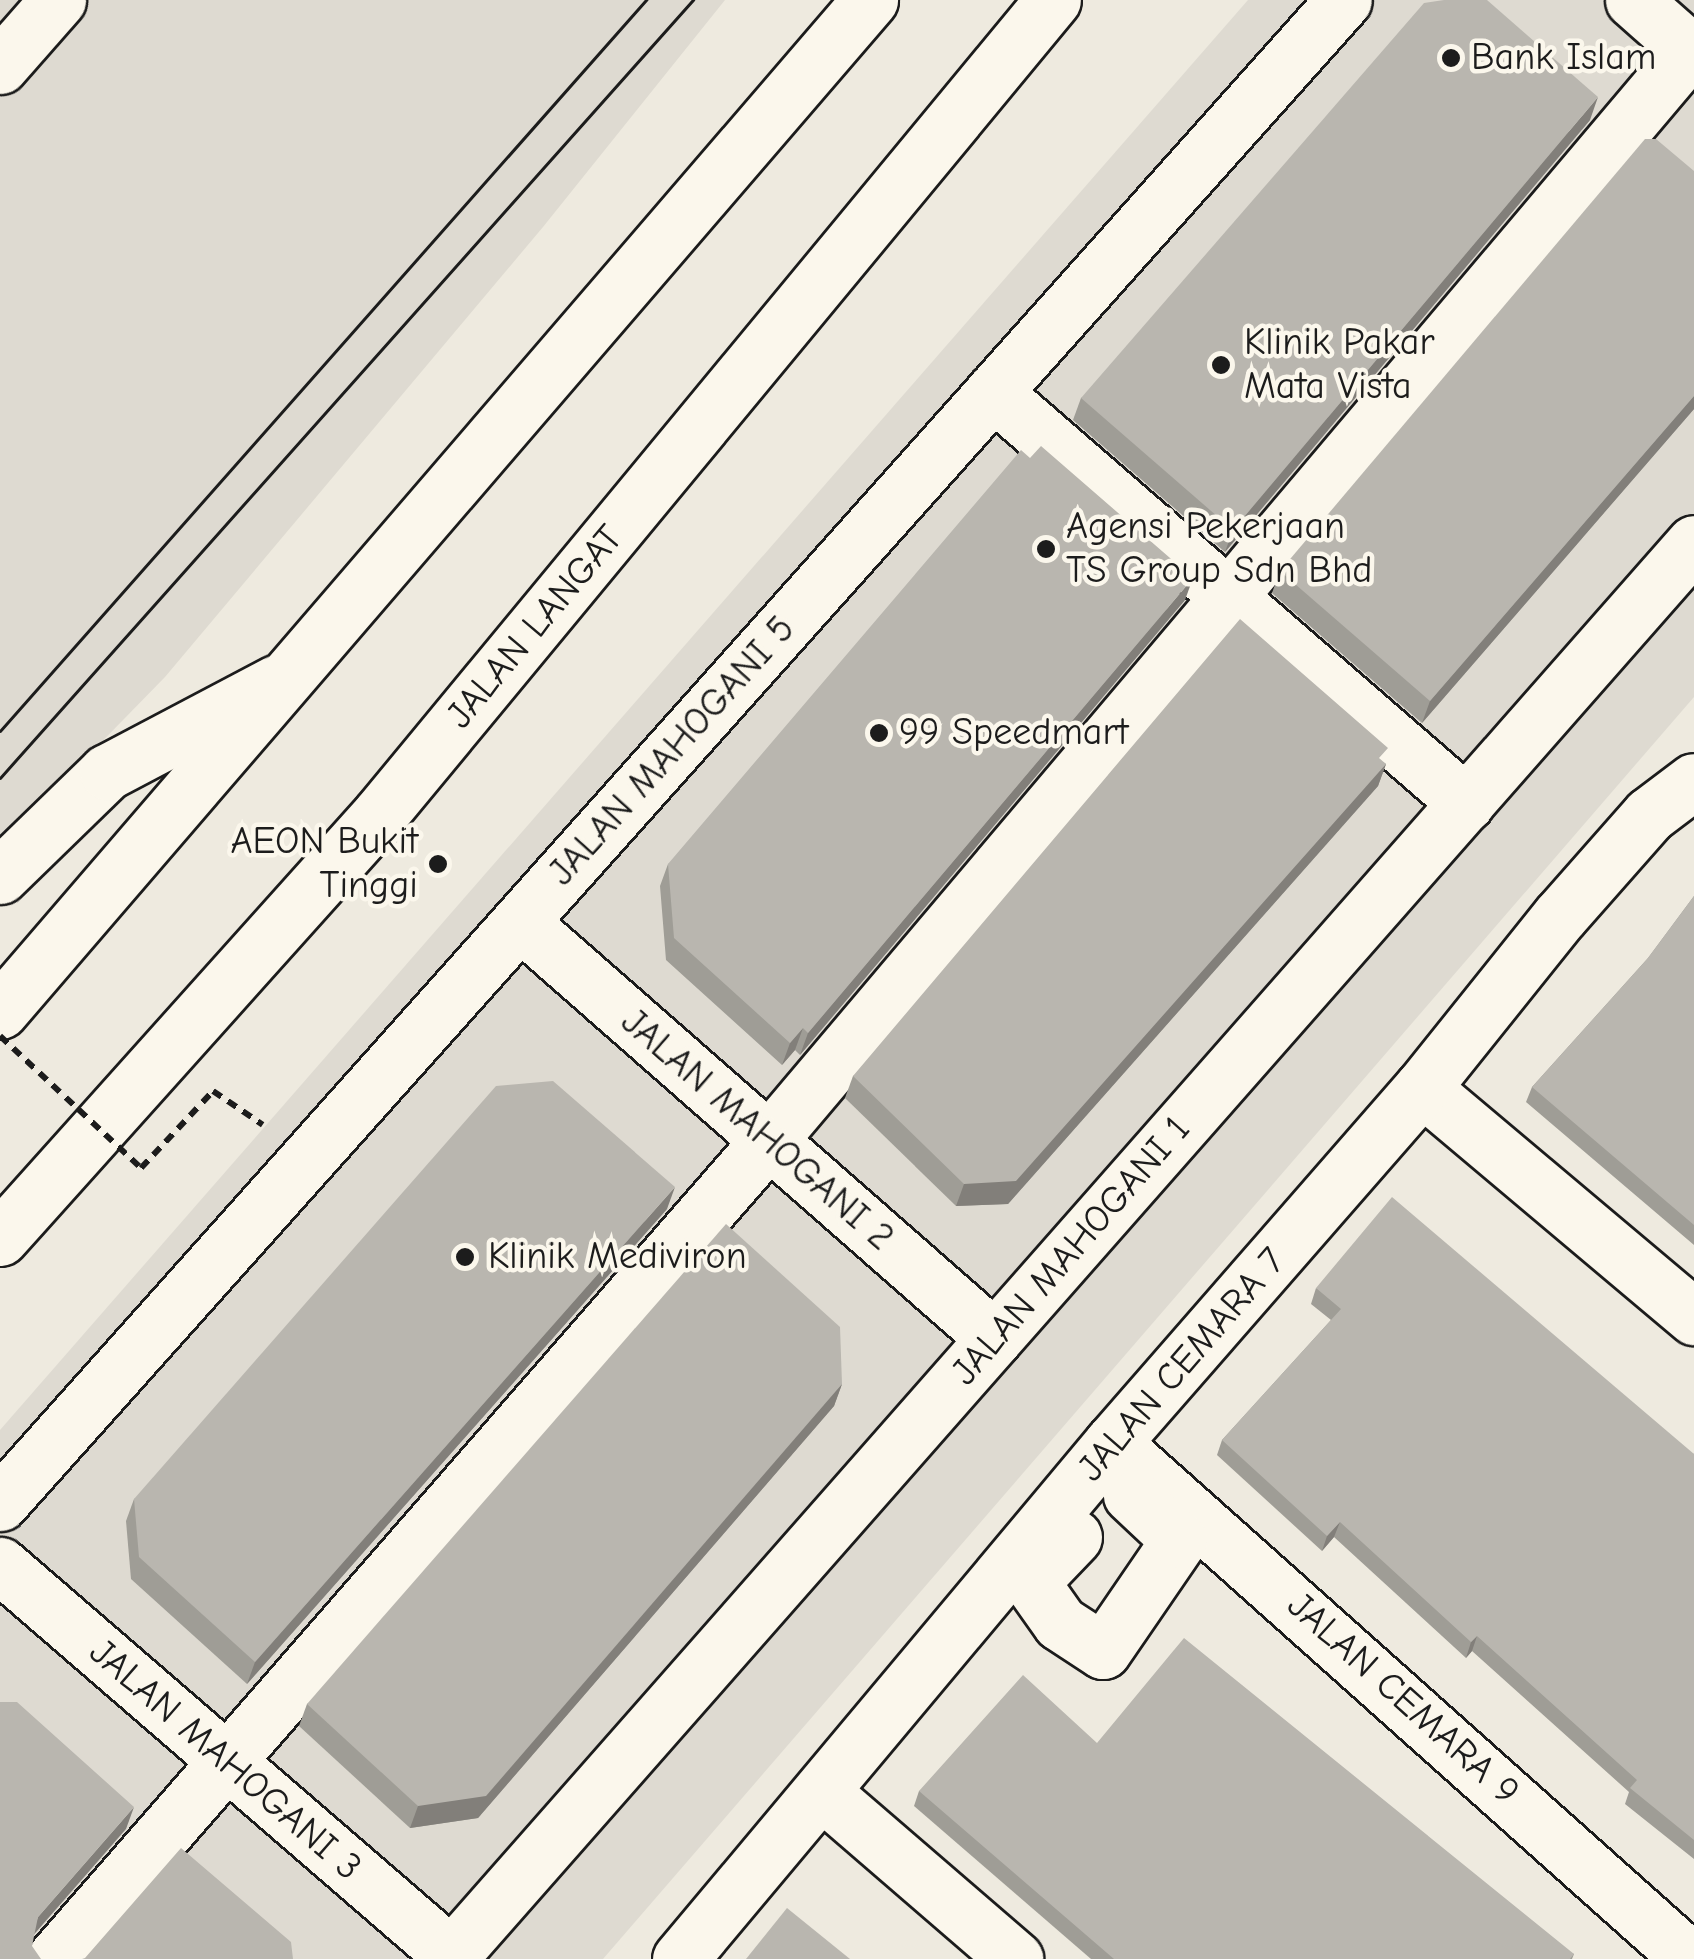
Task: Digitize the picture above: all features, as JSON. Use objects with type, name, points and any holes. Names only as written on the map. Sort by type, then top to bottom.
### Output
[{"type":"main road","points":[[0,66],[58,0]]},
{"type":"main road","points":[[0,1011],[276,684],[870,0]]},
{"type":"main road","name":"JALAN LANGAT","points":[[0,1238],[380,814],[1054,0]]},
{"type":"main road","name":"JALAN MAHOGANI 5","points":[[0,1503],[1344,0]]},
{"type":"main road","points":[[54,1959],[224,1759],[769,1140],[1692,52],[1634,0]]},
{"type":"main road","points":[[993,392],[1466,803]]},
{"type":"main road","name":"JALAN MAHOGANI 1","points":[[449,1957],[1694,543]]},
{"type":"main road","points":[[0,876],[107,772],[276,684]]},
{"type":"main road","name":"JALAN CEMARA 7","points":[[680,1959],[823,1793],[1126,1465],[1572,901],[1649,816],[1694,781]]},
{"type":"main road","name":"JALAN MAHOGANI 2","points":[[520,922],[994,1338]]},
{"type":"main road","points":[[1422,1088],[1694,1317]]},
{"type":"main road","name":"JALAN CEMARA 9","points":[[1126,1465],[1690,1959]]},
{"type":"main road","name":"JALAN MAHOGANI 3","points":[[0,1565],[449,1957]]},
{"type":"main road","points":[[823,1793],[1015,1959]]},
{"type":"path","points":[[0,1036],[142,1168],[214,1091]]},
{"type":"shaded area","points":[[0,0],[725,0],[543,227],[165,677],[0,846]]},
{"type":"shaded area","points":[[1248,0],[1694,0],[1694,697],[603,1959],[0,1959],[0,1430]]},
{"type":"building","points":[[1487,0],[1598,97],[1233,530],[1081,398],[1424,3]]},
{"type":"building","points":[[1645,139],[1656,139],[1694,171],[1694,396],[1430,701],[1280,571]]},
{"type":"building","points":[[1041,446],[1193,578],[808,1033],[803,1028],[790,1043],[674,938],[668,864],[1021,450],[1030,458]]},
{"type":"building","points":[[1240,619],[1388,748],[1379,758],[1386,764],[1016,1181],[964,1184],[853,1076]]},
{"type":"building","points":[[1694,896],[1694,1225],[1532,1087],[1648,958]]},
{"type":"building","points":[[553,1081],[675,1187],[255,1662],[139,1557],[134,1499],[496,1086]]},
{"type":"building","points":[[1392,1197],[1694,1454],[1694,1840],[1630,1788],[1637,1780],[1477,1636],[1471,1642],[1340,1522],[1327,1536],[1222,1440],[1341,1309],[1316,1288]]},
{"type":"building","points":[[726,1224],[840,1327],[842,1384],[486,1796],[418,1806],[307,1704]]},
{"type":"building","points":[[1184,1638],[1574,1954],[1570,1959],[1114,1959],[919,1791],[1023,1675],[1097,1743]]},
{"type":"building","points":[[0,1702],[17,1702],[134,1807],[38,1917],[32,1946],[41,1959],[0,1959]]},
{"type":"building","points":[[181,1848],[291,1942],[293,1959],[82,1959]]},
{"type":"building","points":[[787,1908],[850,1959],[746,1959]]},
{"type":"tram line","points":[[0,731],[646,0]]},
{"type":"tram line","points":[[0,778],[693,0]]},
{"type":"place","name":"Bank Islam","points":[[1451,58]]},
{"type":"place","name":"Klinik Pakar Mata Vista","points":[[1221,365]]},
{"type":"place","name":"Agensi Pekerjaan TS Group Sdn Bhd","points":[[1046,549]]},
{"type":"place","name":"99 Speedmart","points":[[879,733]]},
{"type":"place","name":"AEON Bukit Tinggi","points":[[438,864]]},
{"type":"place","name":"Klinik Mediviron","points":[[465,1257]]}]
